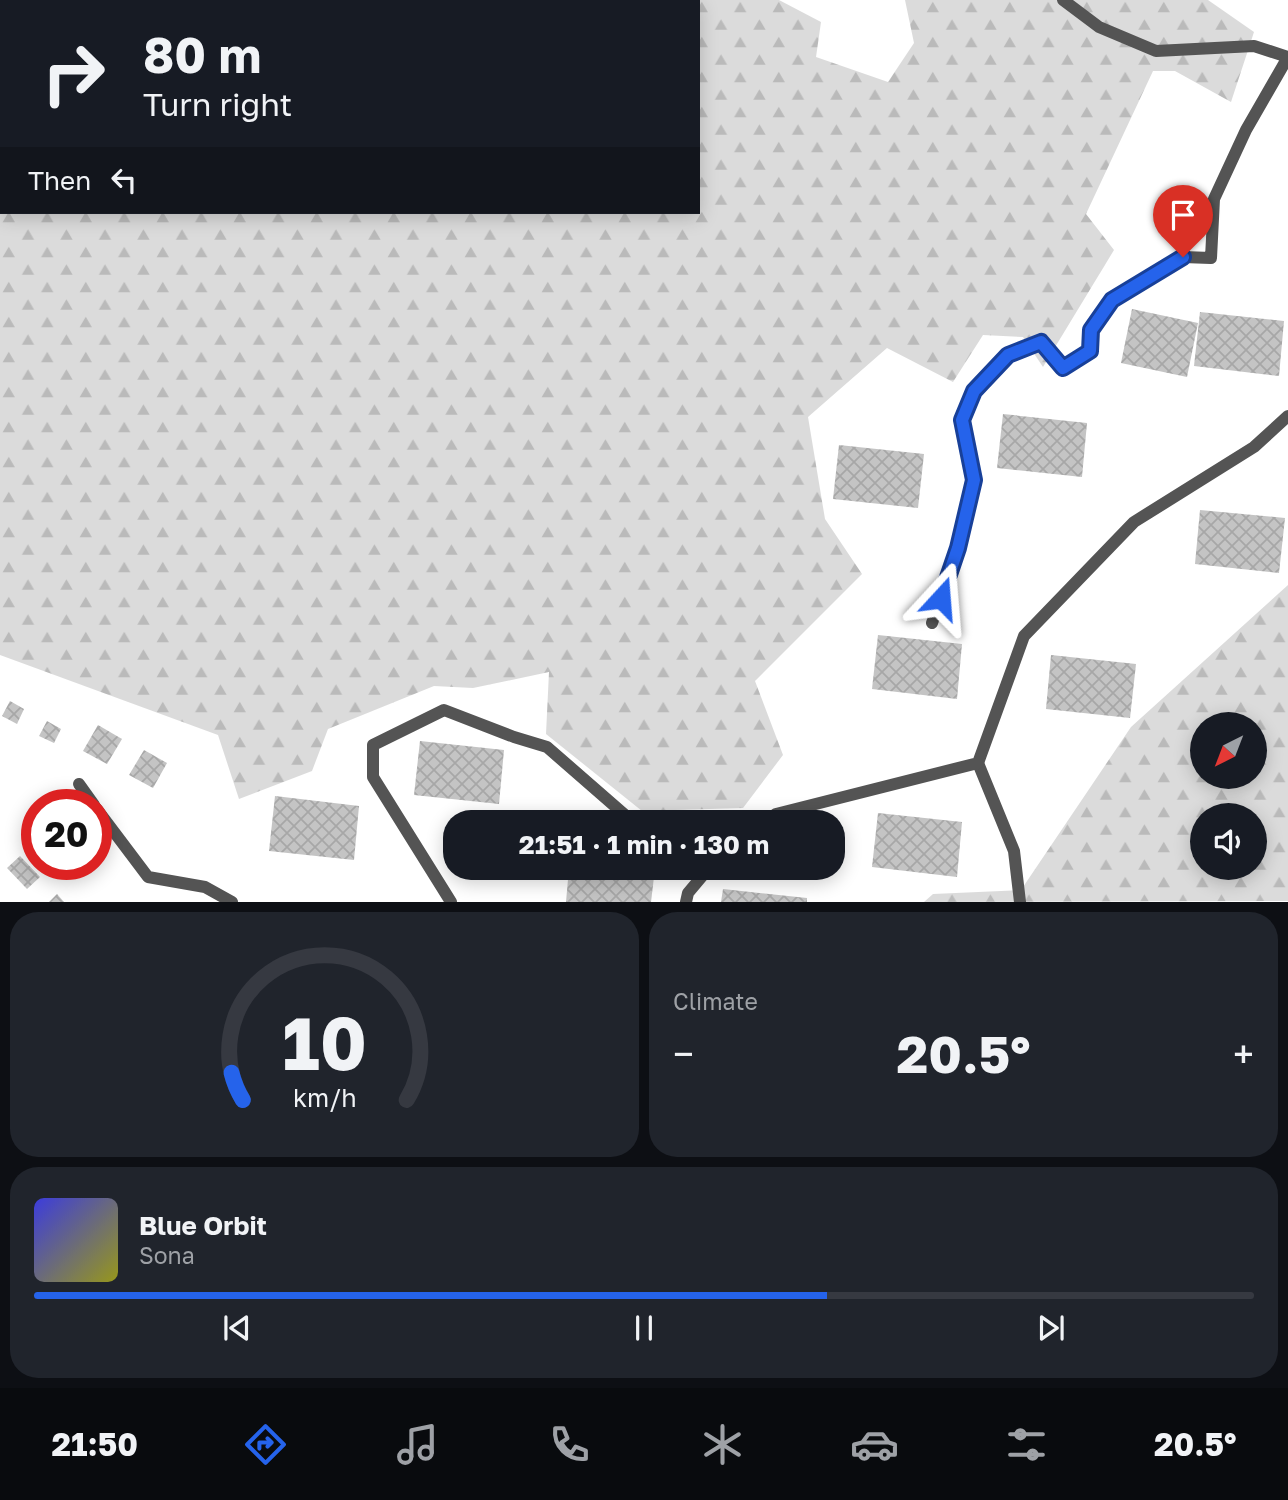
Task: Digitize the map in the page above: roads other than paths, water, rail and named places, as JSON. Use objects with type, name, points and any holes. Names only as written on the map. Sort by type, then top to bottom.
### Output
[{"type":"lane","points":[[932,624],[958,548],[974,480],[962,420],[974,391],[1008,355],[1041,342],[1063,368],[1090,351],[1091,330],[1112,300],[1183,257],[1211,258],[1214,199],[1246,130],[1288,57],[1254,46],[1156,51],[1099,27],[1063,0]]},
{"type":"lane","points":[[1020,901],[1014,850],[978,763],[1024,636],[1135,522],[1254,447],[1288,416]]},
{"type":"lane","points":[[451,901],[373,777],[373,745],[444,710],[547,747],[619,810]]},
{"type":"lane","points":[[792,810],[978,763]]},
{"type":"lane","points":[[79,784],[83,789]]},
{"type":"lane","points":[[112,829],[148,877],[205,887],[232,901]]},
{"type":"lane","points":[[686,901],[688,893],[699,880]]}]
